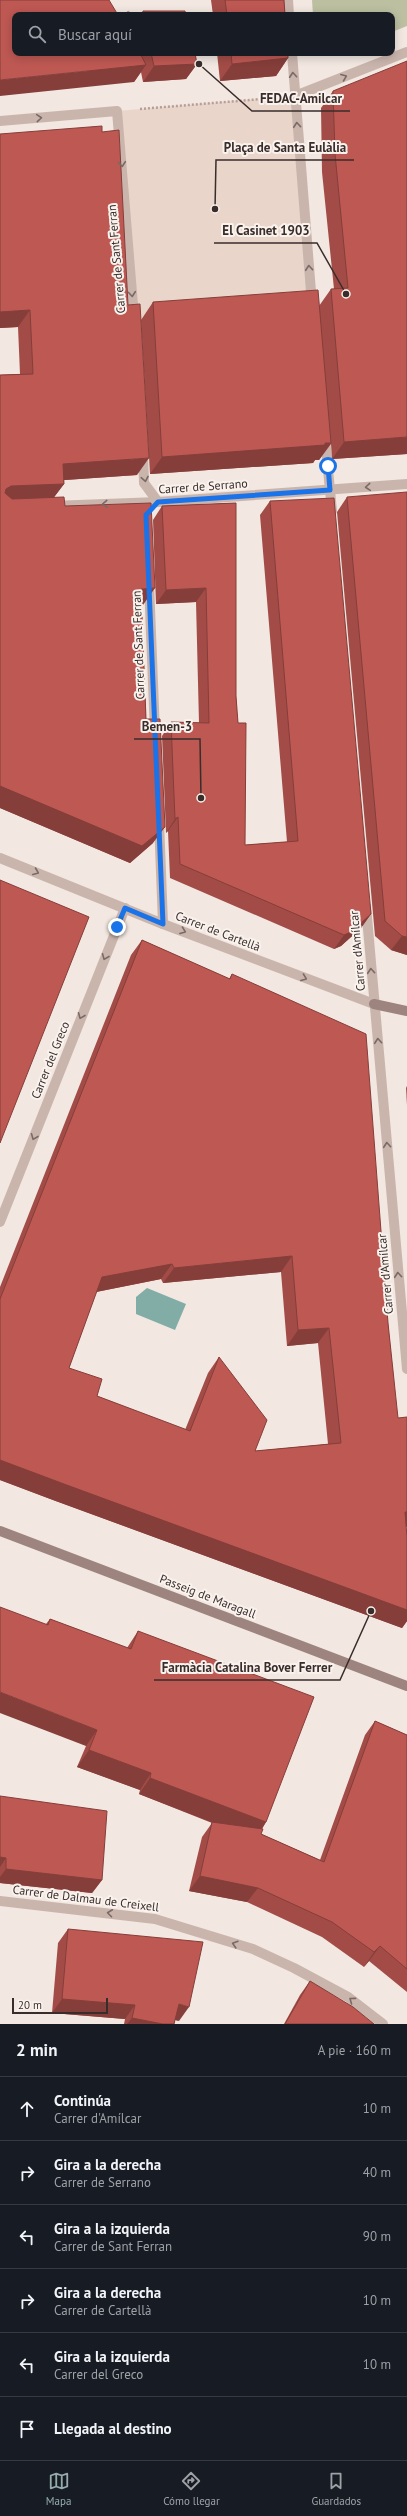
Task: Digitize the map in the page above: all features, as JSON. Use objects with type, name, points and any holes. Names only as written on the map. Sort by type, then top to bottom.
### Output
[{"type":"street","points":[[288,0],[289,12]]},
{"type":"street","points":[[295,96],[407,52]]},
{"type":"street","points":[[292,56],[313,315]]},
{"type":"street","points":[[0,121],[117,111]]},
{"type":"street","name":"Carrer de Sant Ferran","points":[[117,111],[135,329]]},
{"type":"street","points":[[324,426],[332,519]]},
{"type":"street","points":[[142,444],[144,483],[158,502],[146,515]]},
{"type":"street","name":"Carrer de Serrano","points":[[39,507],[158,502],[407,484]]},
{"type":"street","name":"Carrer de Sant Ferran","points":[[148,571],[156,745]]},
{"type":"street","points":[[158,809],[163,924]]},
{"type":"street","name":"Carrer de Cartellà","points":[[0,858],[163,924],[374,1004],[407,1011]]},
{"type":"street","name":"Carrer d'Amílcar","points":[[365,898],[407,1369]]},
{"type":"street","name":"Carrer del Greco","points":[[0,1222],[125,908]]},
{"type":"street","name":"Passeig de Maragall","points":[[0,1531],[407,1686]]},
{"type":"street","name":"Carrer de Dalmau de Creixell","points":[[0,1901],[155,1919],[253,1949],[294,1968],[348,1997],[383,2024]]},
{"type":"path","points":[[117,111],[295,96]]},
{"type":"green space","points":[[312,0],[407,0],[407,26],[395,31],[395,12],[313,12]]},
{"type":"shaded area","points":[[295,96],[312,307],[135,322],[117,111]]},
{"type":"water","points":[[147,1288],[186,1304],[175,1330],[136,1314],[136,1297]]},
{"type":"building","points":[[0,0],[109,0],[116,12],[12,12],[12,56],[142,56],[146,65],[0,80]]},
{"type":"building","points":[[225,0],[284,0],[285,12],[227,12]]},
{"type":"building","points":[[185,11],[185,12],[143,12]]},
{"type":"building","points":[[152,56],[196,56],[197,64],[154,66]]},
{"type":"building","points":[[231,56],[288,56],[288,58],[232,64]]},
{"type":"building","points":[[407,61],[407,437],[344,442],[331,289],[348,288],[335,154],[333,91]]},
{"type":"building","points":[[102,126],[102,132],[119,130],[128,305],[140,304],[149,458],[63,464],[64,484],[11,486],[6,489],[5,493],[12,499],[64,497],[65,506],[151,503],[155,588],[141,589],[146,719],[160,719],[165,827],[142,846],[0,786],[0,375],[33,374],[30,310],[0,312],[0,134]]},
{"type":"building","points":[[318,290],[331,443],[325,443],[325,445],[162,457],[153,302]]},
{"type":"building","points":[[407,492],[407,937],[402,936],[385,921],[347,497]]},
{"type":"building","points":[[334,498],[371,914],[351,932],[344,935],[180,864],[178,817],[175,819],[171,722],[209,723],[206,588],[166,590],[162,506],[236,503],[236,696],[238,723],[246,723],[245,845],[298,841],[270,501]]},
{"type":"building","points":[[0,880],[89,917],[0,1143]]},
{"type":"building","points":[[142,940],[230,979],[232,974],[366,1034],[388,1323],[398,1418],[407,1417],[407,1512],[405,1512],[407,1537],[407,1610],[0,1460],[0,1299]],"holes":[[[292,1256],[298,1330],[329,1328],[341,1443],[255,1451],[267,1420],[219,1357],[190,1431],[97,1396],[102,1379],[69,1368],[102,1277],[172,1264],[174,1268]]]},
{"type":"building","points":[[0,1607],[48,1625],[50,1619],[131,1649],[138,1631],[314,1697],[266,1822],[150,1778],[151,1773],[89,1750],[97,1730],[0,1692]]},
{"type":"building","points":[[375,1721],[407,1735],[407,1969],[380,1946],[374,1952],[332,1922],[258,1888],[200,1876],[212,1822],[263,1829],[261,1834],[324,1862]]},
{"type":"building","points":[[0,1796],[107,1811],[102,1880],[6,1869],[6,1858],[0,1857]]},
{"type":"building","points":[[68,1929],[203,1942],[189,2007],[179,2004],[174,2024],[163,2024],[132,2018],[135,2005],[62,1999]]},
{"type":"building","points":[[310,1981],[353,2007],[374,2024],[285,2024]]},
{"type":"place","name":"FEDAC-Amilcar","points":[[199,64]]},
{"type":"place","name":"Plaça de Santa Eulàlia","points":[[215,209]]},
{"type":"place","name":"El Casinet 1903","points":[[346,294]]},
{"type":"place","name":"Bemen-3","points":[[201,798]]},
{"type":"place","name":"Farmàcia Catalina Bover Ferrer","points":[[371,1611]]},
{"type":"route","points":[[117,927],[125,908],[163,924],[146,515],[158,502],[330,490],[328,466]]}]
